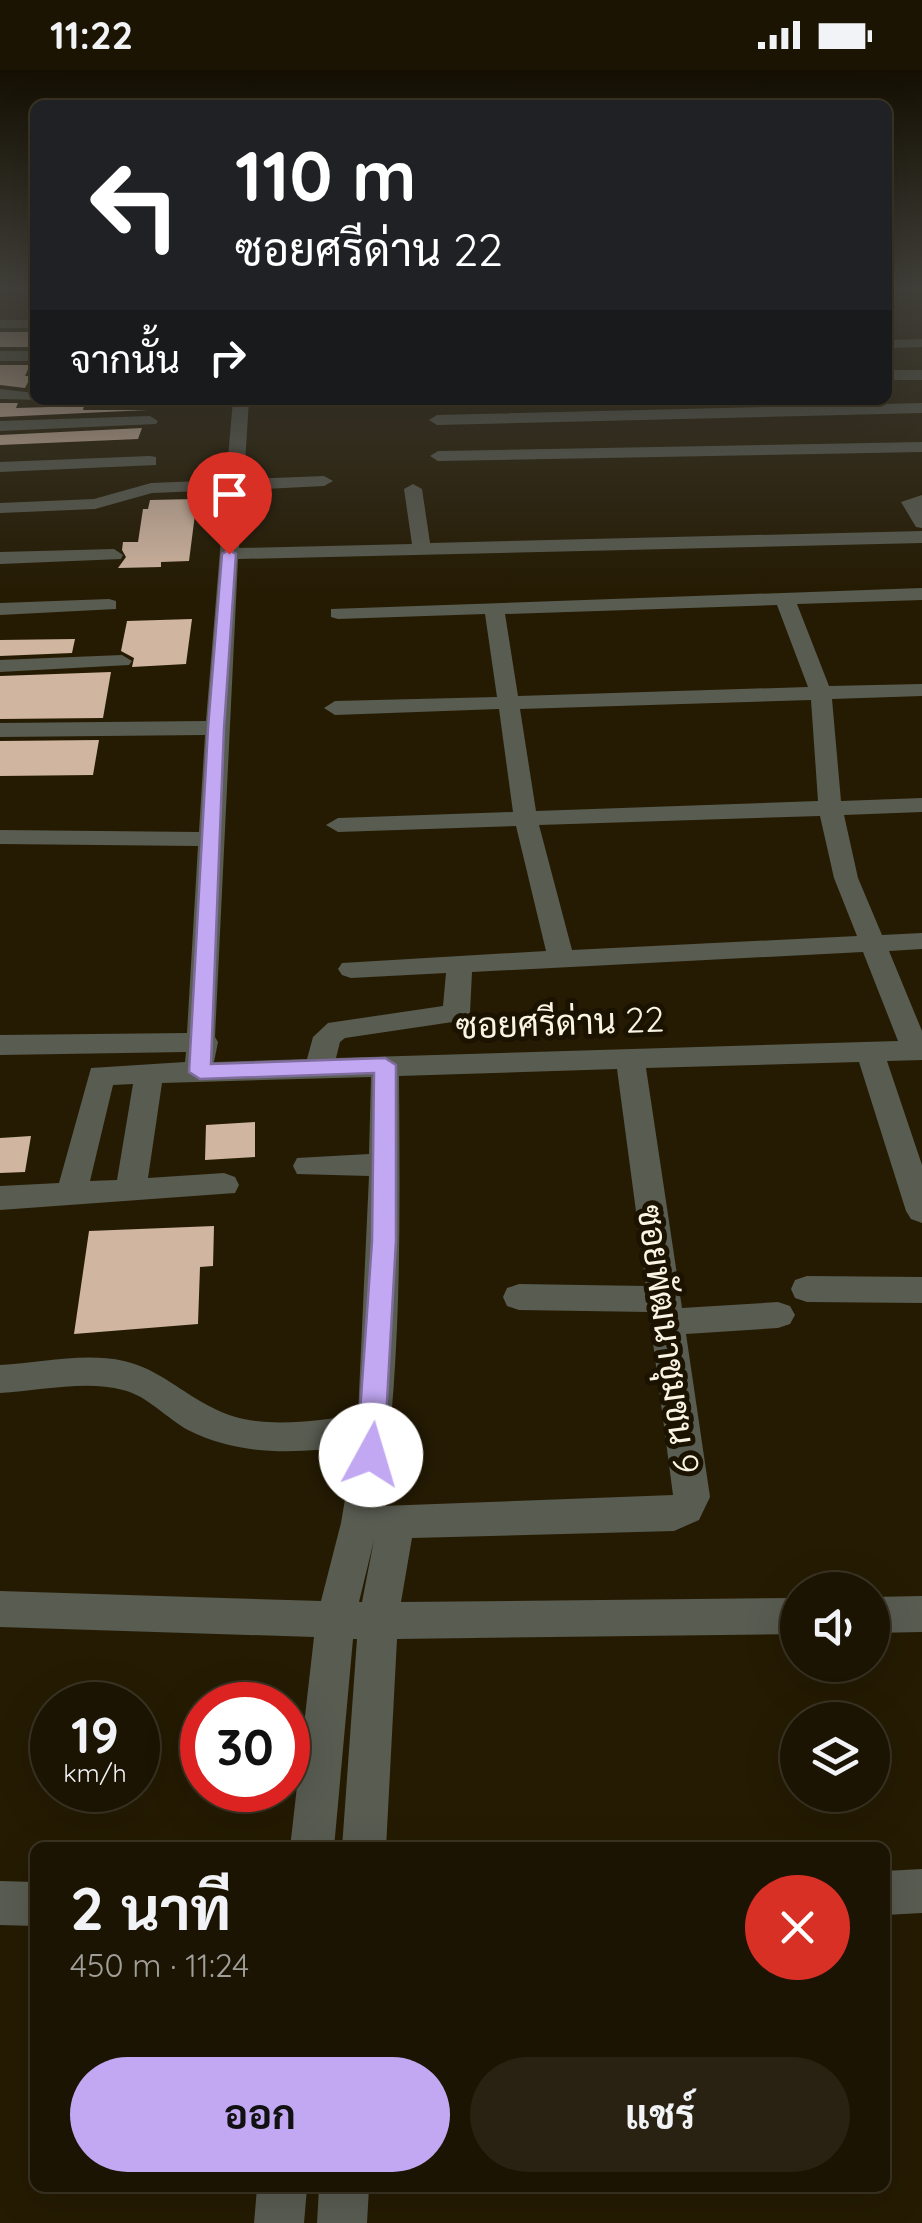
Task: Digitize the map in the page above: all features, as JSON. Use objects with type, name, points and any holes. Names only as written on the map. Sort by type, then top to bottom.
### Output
[{"type":"street","points":[[0,394],[30,397]]},
{"type":"street","points":[[200,1072],[216,728],[240,405]]},
{"type":"street","points":[[437,420],[575,408],[837,405],[922,408]]},
{"type":"street","points":[[485,418],[493,455]]},
{"type":"street","points":[[0,426],[150,421]]},
{"type":"street","points":[[438,456],[922,447]]},
{"type":"street","points":[[14,497],[150,461]]},
{"type":"street","points":[[0,467],[14,497]]},
{"type":"street","points":[[14,497],[95,504],[151,488],[324,482]]},
{"type":"street","points":[[413,489],[422,550]]},
{"type":"street","points":[[922,500],[910,502],[922,523]]},
{"type":"street","points":[[229,554],[922,537]]},
{"type":"street","points":[[0,558],[114,555]]},
{"type":"street","points":[[338,612],[922,594]]},
{"type":"street","points":[[786,600],[820,692],[830,806],[846,878],[919,1050]]},
{"type":"street","points":[[0,608],[109,604]]},
{"type":"street","points":[[494,608],[526,820],[560,956]]},
{"type":"street","points":[[0,666],[122,661]]},
{"type":"street","points":[[335,708],[922,690]]},
{"type":"street","points":[[0,730],[216,728]]},
{"type":"street","points":[[338,825],[922,805]]},
{"type":"street","points":[[0,837],[213,839]]},
{"type":"street","points":[[351,968],[922,941]]},
{"type":"street","points":[[319,1068],[327,1037],[338,1030],[456,1013],[460,973]]},
{"type":"street","points":[[0,1045],[204,1042]]},
{"type":"street","name":"ซอยศรีด่าน 22","points":[[72,1194],[98,1077],[150,1072],[919,1050]]},
{"type":"street","points":[[870,1052],[922,1212]]},
{"type":"street","name":"ซอยพัฒนาชุมชน 9","points":[[378,1524],[674,1514],[686,1508],[692,1498],[630,1058]]},
{"type":"street","points":[[364,1842],[378,1621],[375,1428],[385,1065]]},
{"type":"street","points":[[131,1190],[150,1072]]},
{"type":"street","points":[[308,1166],[384,1165]]},
{"type":"street","points":[[0,1198],[224,1185]]},
{"type":"street","points":[[807,1288],[922,1290]]},
{"type":"street","points":[[519,1296],[665,1311],[778,1315]]},
{"type":"street","points":[[0,1379],[119,1374],[151,1384],[202,1420],[238,1432],[290,1438],[375,1428]]},
{"type":"street","points":[[313,1842],[336,1620],[378,1524]]},
{"type":"street","points":[[0,1609],[378,1621],[780,1616]]},
{"type":"street","points":[[890,1614],[922,1614]]},
{"type":"street","points":[[890,1893],[922,1891]]},
{"type":"street","points":[[0,1903],[30,1904]]},
{"type":"street","points":[[280,2223],[282,2192]]},
{"type":"street","points":[[342,2223],[344,2192]]},
{"type":"building","points":[[0,403],[18,403],[16,408],[84,406],[83,410],[148,410],[0,417]]},
{"type":"building","points":[[142,428],[138,439],[0,445],[0,435]]},
{"type":"building","points":[[197,499],[189,561],[161,562],[161,567],[118,568],[126,557],[123,542],[138,542],[143,509],[148,509],[150,500]]},
{"type":"building","points":[[192,619],[186,664],[132,667],[134,658],[121,651],[127,621]]},
{"type":"building","points":[[75,639],[72,653],[0,656],[0,640]]},
{"type":"building","points":[[111,672],[103,718],[0,719],[0,676]]},
{"type":"building","points":[[99,740],[93,775],[0,776],[0,741]]},
{"type":"building","points":[[255,1122],[255,1157],[205,1160],[206,1125]]},
{"type":"building","points":[[31,1136],[25,1172],[0,1173],[0,1138]]},
{"type":"building","points":[[214,1226],[213,1266],[200,1267],[198,1324],[74,1334],[89,1231]]},
{"type":"route","points":[[229,554],[216,728],[200,1072],[385,1065],[384,1241],[371,1455]]}]
